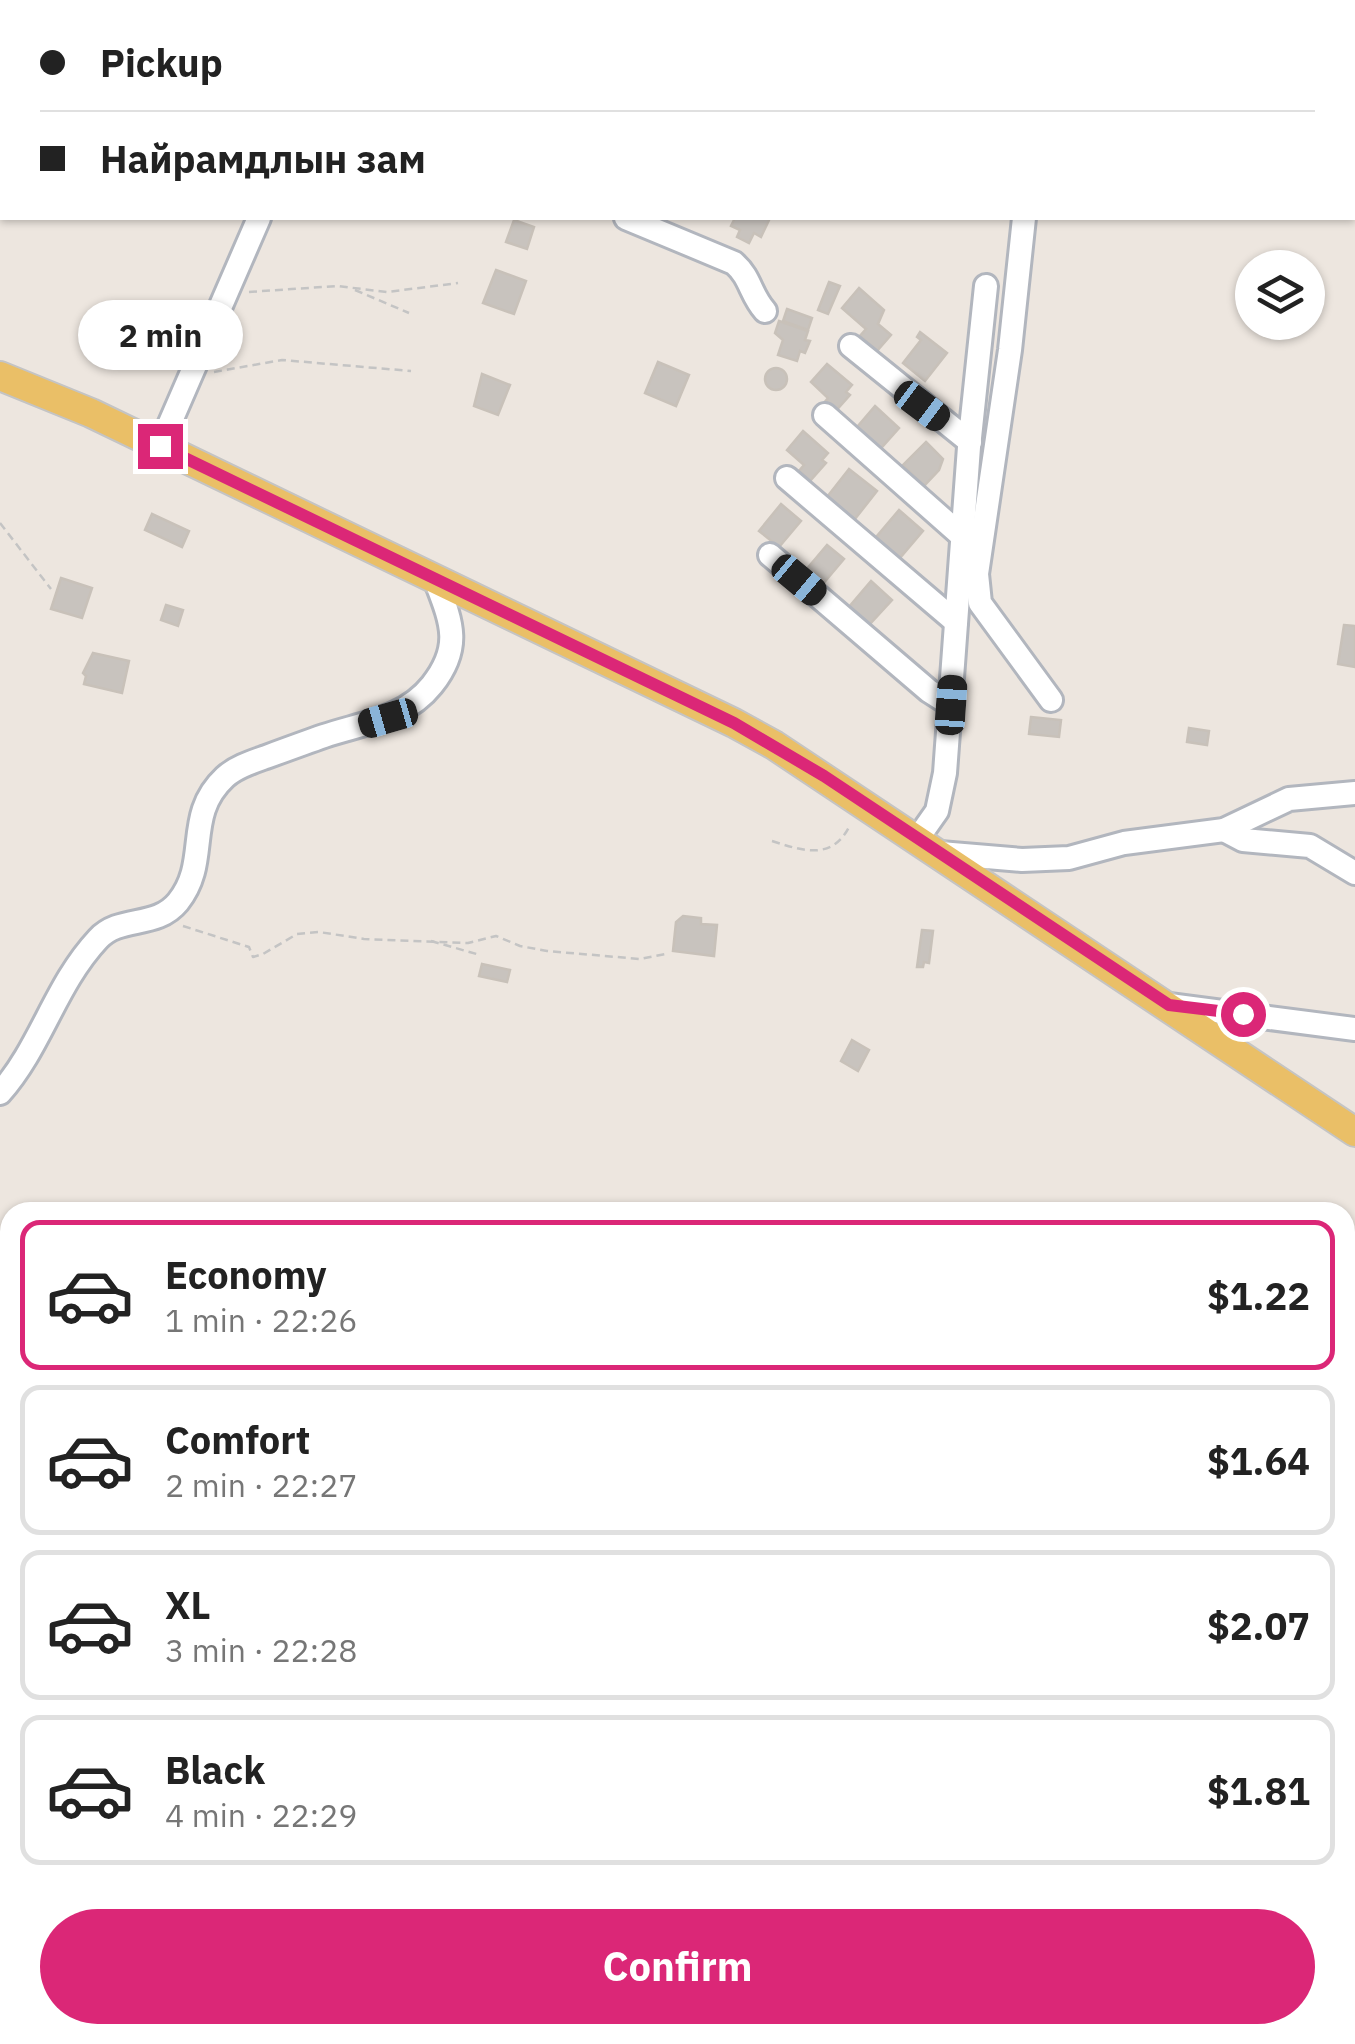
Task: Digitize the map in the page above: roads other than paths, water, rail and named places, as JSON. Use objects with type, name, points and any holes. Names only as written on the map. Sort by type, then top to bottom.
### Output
[{"type":"main road","points":[[0,376],[160,446],[734,723],[929,846],[1351,1128]]},
{"type":"street","points":[[160,446],[258,220]]},
{"type":"street","points":[[631,220],[734,263],[747,275],[754,300],[765,312]]},
{"type":"street","points":[[1024,220],[1010,350],[977,574],[980,603],[1051,700]]},
{"type":"street","points":[[986,286],[951,705],[941,794],[929,846],[1022,860],[1068,858],[1124,843],[1224,830],[1289,800],[1355,792]]},
{"type":"street","points":[[851,346],[970,442]]},
{"type":"street","points":[[825,415],[963,537]]},
{"type":"street","points":[[787,478],[956,622]]},
{"type":"street","points":[[770,556],[951,705]]},
{"type":"street","points":[[0,1094],[28,1057],[57,994],[77,963],[110,928],[146,922],[168,911],[179,900],[198,852],[198,825],[204,802],[224,778],[242,766],[284,750],[388,718],[404,710],[431,686],[448,659],[454,638],[434,579]]},
{"type":"street","points":[[1224,830],[1243,840],[1310,846],[1355,872]]},
{"type":"street","points":[[1169,1005],[1355,1029]]}]
